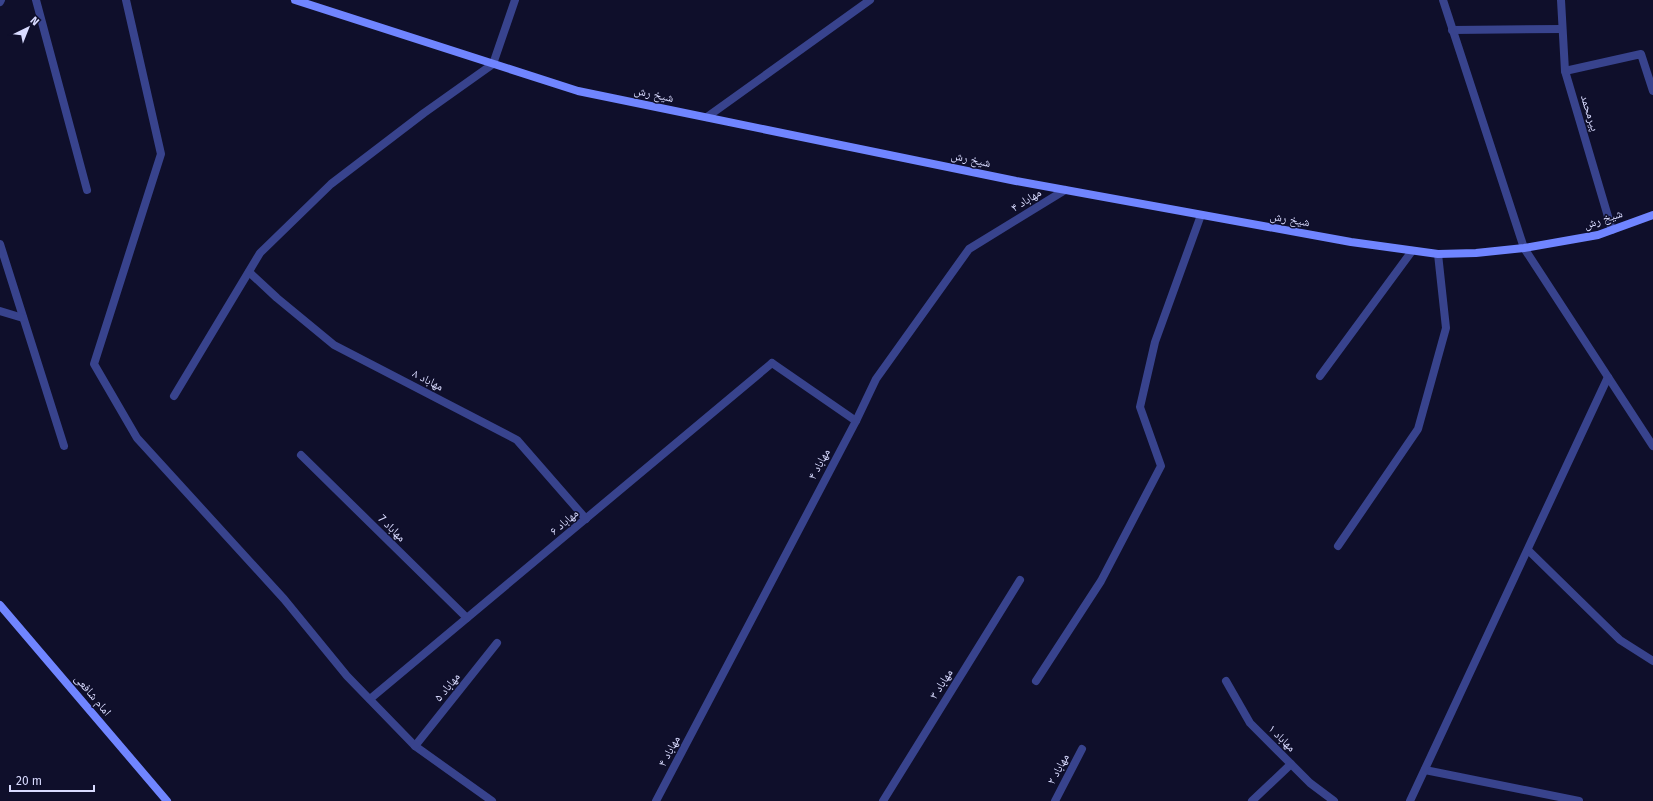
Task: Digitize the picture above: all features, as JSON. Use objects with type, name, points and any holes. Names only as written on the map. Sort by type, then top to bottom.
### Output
[{"type":"street","points":[[36,0],[87,190]]},
{"type":"street","points":[[126,0],[161,154],[94,364],[137,438],[284,599],[347,676],[415,746],[492,801]]},
{"type":"street","name":"شیخ رش","points":[[294,0],[578,91],[1065,190],[1351,242],[1438,254],[1476,253],[1524,248],[1598,235],[1653,214]]},
{"type":"street","points":[[174,396],[260,253],[331,184],[424,113],[493,64],[515,0]]},
{"type":"street","points":[[707,117],[870,0]]},
{"type":"street","points":[[1443,0],[1524,248],[1653,446]]},
{"type":"street","name":"پیرمحمد","points":[[1560,0],[1565,71],[1612,230]]},
{"type":"street","points":[[1452,30],[1562,29]]},
{"type":"street","points":[[1565,71],[1642,54],[1653,91]]},
{"type":"street","name":"مهاباد ۴","points":[[656,801],[856,420],[876,379],[969,249],[1065,190]]},
{"type":"street","points":[[1036,681],[1101,581],[1161,466],[1140,407],[1155,342],[1201,215]]},
{"type":"street","points":[[0,244],[64,446]]},
{"type":"street","points":[[1320,376],[1412,251]]},
{"type":"street","points":[[1338,546],[1418,429],[1446,328],[1438,254]]},
{"type":"street","name":"مهاباد ۸","points":[[249,272],[277,298],[334,345],[517,440],[586,519]]},
{"type":"street","points":[[0,312],[23,318]]},
{"type":"street","name":"مهاباد ۶","points":[[370,699],[772,363],[856,420]]},
{"type":"street","points":[[1410,801],[1608,377]]},
{"type":"street","name":"مهاباد 7","points":[[301,455],[468,618]]},
{"type":"street","points":[[1528,550],[1620,640],[1653,661]]},
{"type":"street","name":"مهاباد ۳","points":[[883,801],[1020,580]]},
{"type":"street","name":"امام شافعی","points":[[0,605],[167,801]]},
{"type":"street","name":"مهاباد ۵","points":[[415,746],[497,642]]},
{"type":"street","name":"مهاباد ۱","points":[[1226,681],[1250,723],[1310,783],[1334,801]]},
{"type":"street","name":"مهاباد ۲","points":[[1055,801],[1082,749]]},
{"type":"street","points":[[1252,801],[1291,764]]},
{"type":"street","points":[[1425,770],[1579,801]]}]
